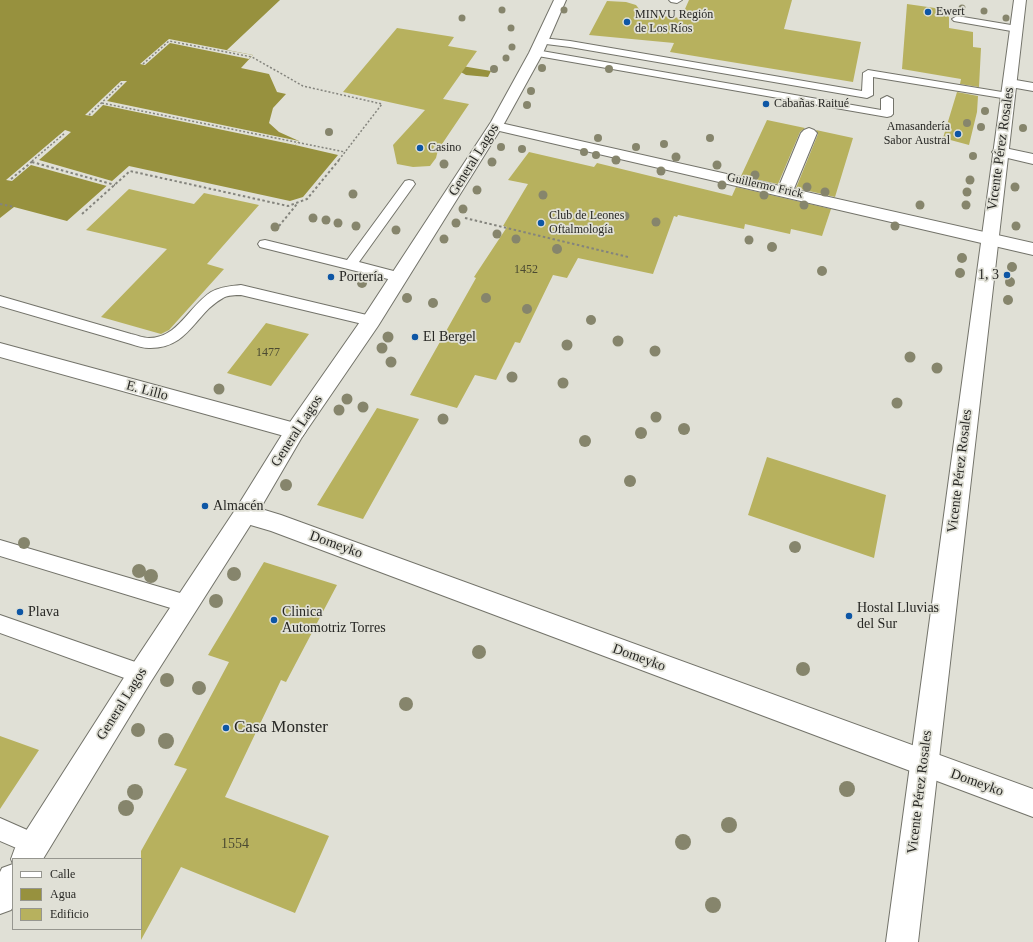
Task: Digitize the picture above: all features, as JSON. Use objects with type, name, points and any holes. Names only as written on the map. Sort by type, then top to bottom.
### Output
[{"type":"main road","name":"General Lagos","points":[[30,852],[245,514],[295,431],[371,322],[496,126],[536,53],[560,0]]},
{"type":"main road","name":"Vicente Pérez Rosales","points":[[902,942],[988,238],[1020,0]]},
{"type":"main road","points":[[1009,89],[1033,88]]},
{"type":"main road","name":"Guillermo Frick","points":[[496,126],[1033,249]]},
{"type":"main road","points":[[785,191],[809,133]]},
{"type":"main road","points":[[1000,152],[1033,159]]},
{"type":"main road","name":"E. Lillo","points":[[0,350],[295,431]]},
{"type":"main road","name":"Domeyko","points":[[245,514],[281,525],[1033,804]]},
{"type":"main road","points":[[0,899],[12,881]]},
{"type":"lane","points":[[957,20],[1016,30]]},
{"type":"lane","points":[[542,41],[570,44],[867,95],[868,73],[1009,89]]},
{"type":"lane","points":[[536,53],[887,114],[887,99]]},
{"type":"lane","points":[[350,265],[408,184]]},
{"type":"lane","points":[[265,244],[400,277]]},
{"type":"lane","points":[[0,301],[149,343],[165,340],[179,334],[215,297],[227,291],[241,290],[371,322]]},
{"type":"lane","points":[[0,548],[187,604]]},
{"type":"lane","points":[[0,624],[142,674]]},
{"type":"lane","points":[[0,829],[30,852]]},
{"type":"path","points":[[82,214],[130,171],[288,206],[307,199],[346,152],[382,104],[304,86],[252,57],[169,41],[143,64]]},
{"type":"path","points":[[89,115],[122,83]]},
{"type":"path","points":[[102,103],[346,152]]},
{"type":"path","points":[[11,179],[65,133]]},
{"type":"path","points":[[32,162],[115,185]]},
{"type":"path","points":[[265,244],[298,202]]},
{"type":"path","points":[[0,204],[14,207]]},
{"type":"path","points":[[464,218],[628,257]]},
{"type":"water","points":[[0,0],[280,0],[227,50],[253,55],[241,68],[269,74],[277,92],[286,94],[273,108],[269,123],[279,132],[299,141],[295,145],[338,155],[303,197],[290,201],[129,166],[67,221],[14,207],[0,218]]},
{"type":"water","points":[[462,66],[491,71],[488,77],[466,75],[459,71]]},
{"type":"pier","points":[[169,39],[253,55],[249,59],[170,43],[145,65],[140,64]]},
{"type":"pier","points":[[121,81],[127,81],[107,101],[299,141],[295,145],[103,105],[92,116],[85,115]]},
{"type":"pier","points":[[65,130],[71,132],[39,160],[112,181],[111,184],[107,186],[31,165],[12,181],[6,180]]},
{"type":"building","points":[[689,0],[792,0],[784,29],[861,42],[853,82],[670,52],[674,43],[589,35],[607,1],[626,2],[636,5],[643,14],[681,18]]},
{"type":"building","points":[[907,4],[949,10],[949,28],[973,32],[973,47],[981,48],[979,87],[960,84],[961,79],[902,69]]},
{"type":"building","points":[[397,28],[454,37],[448,46],[477,51],[443,99],[469,104],[438,150],[436,158],[430,166],[413,167],[397,164],[393,145],[425,110],[343,92]]},
{"type":"building","points":[[957,92],[978,96],[977,112],[969,145],[943,138]]},
{"type":"building","points":[[767,120],[805,128],[800,132],[778,184],[741,176]]},
{"type":"building","points":[[816,130],[853,138],[835,197],[796,188],[818,134]]},
{"type":"building","points":[[529,152],[594,167],[597,163],[732,196],[736,187],[831,209],[822,236],[791,229],[790,234],[745,224],[744,229],[678,215],[677,217],[674,216],[653,274],[578,258],[567,278],[553,275],[520,343],[515,342],[496,380],[475,375],[457,408],[410,395],[476,278],[474,277],[507,227],[503,226],[528,184],[508,180]]},
{"type":"building","points":[[129,189],[194,204],[204,193],[259,205],[207,264],[224,269],[169,330],[161,334],[101,317],[167,249],[86,230]]},
{"type":"building","points":[[266,323],[309,334],[271,386],[227,373]]},
{"type":"building","points":[[377,408],[419,419],[363,519],[317,505]]},
{"type":"building","points":[[767,457],[886,495],[874,558],[748,515]]},
{"type":"building","points":[[264,562],[337,585],[286,682],[281,680],[225,797],[329,836],[295,913],[181,867],[141,940],[141,851],[187,769],[174,765],[229,662],[208,655]]},
{"type":"building","points":[[0,736],[39,750],[0,809]]},
{"type":"place","name":"Ewert","points":[[928,12]]},
{"type":"place","name":"MINVU Región de Los Ríos","points":[[627,22]]},
{"type":"place","name":"Cabañas Raitué","points":[[766,104]]},
{"type":"place","name":"Amasandería Sabor Austral","points":[[958,134]]},
{"type":"place","name":"Casino","points":[[420,148]]},
{"type":"place","name":"Club de Leones Oftalmología","points":[[541,223]]},
{"type":"place","name":"1, 3","points":[[1007,275]]},
{"type":"place","name":"Portería","points":[[331,277]]},
{"type":"place","name":"El Bergel","points":[[415,337]]},
{"type":"place","name":"Almacén","points":[[205,506]]},
{"type":"place","name":"Plava","points":[[20,612]]},
{"type":"place","name":"Hostal Lluvias del Sur","points":[[849,616]]},
{"type":"place","name":"Clinica Automotriz Torres","points":[[274,620]]},
{"type":"place","name":"Casa Monster","points":[[226,728]]}]
